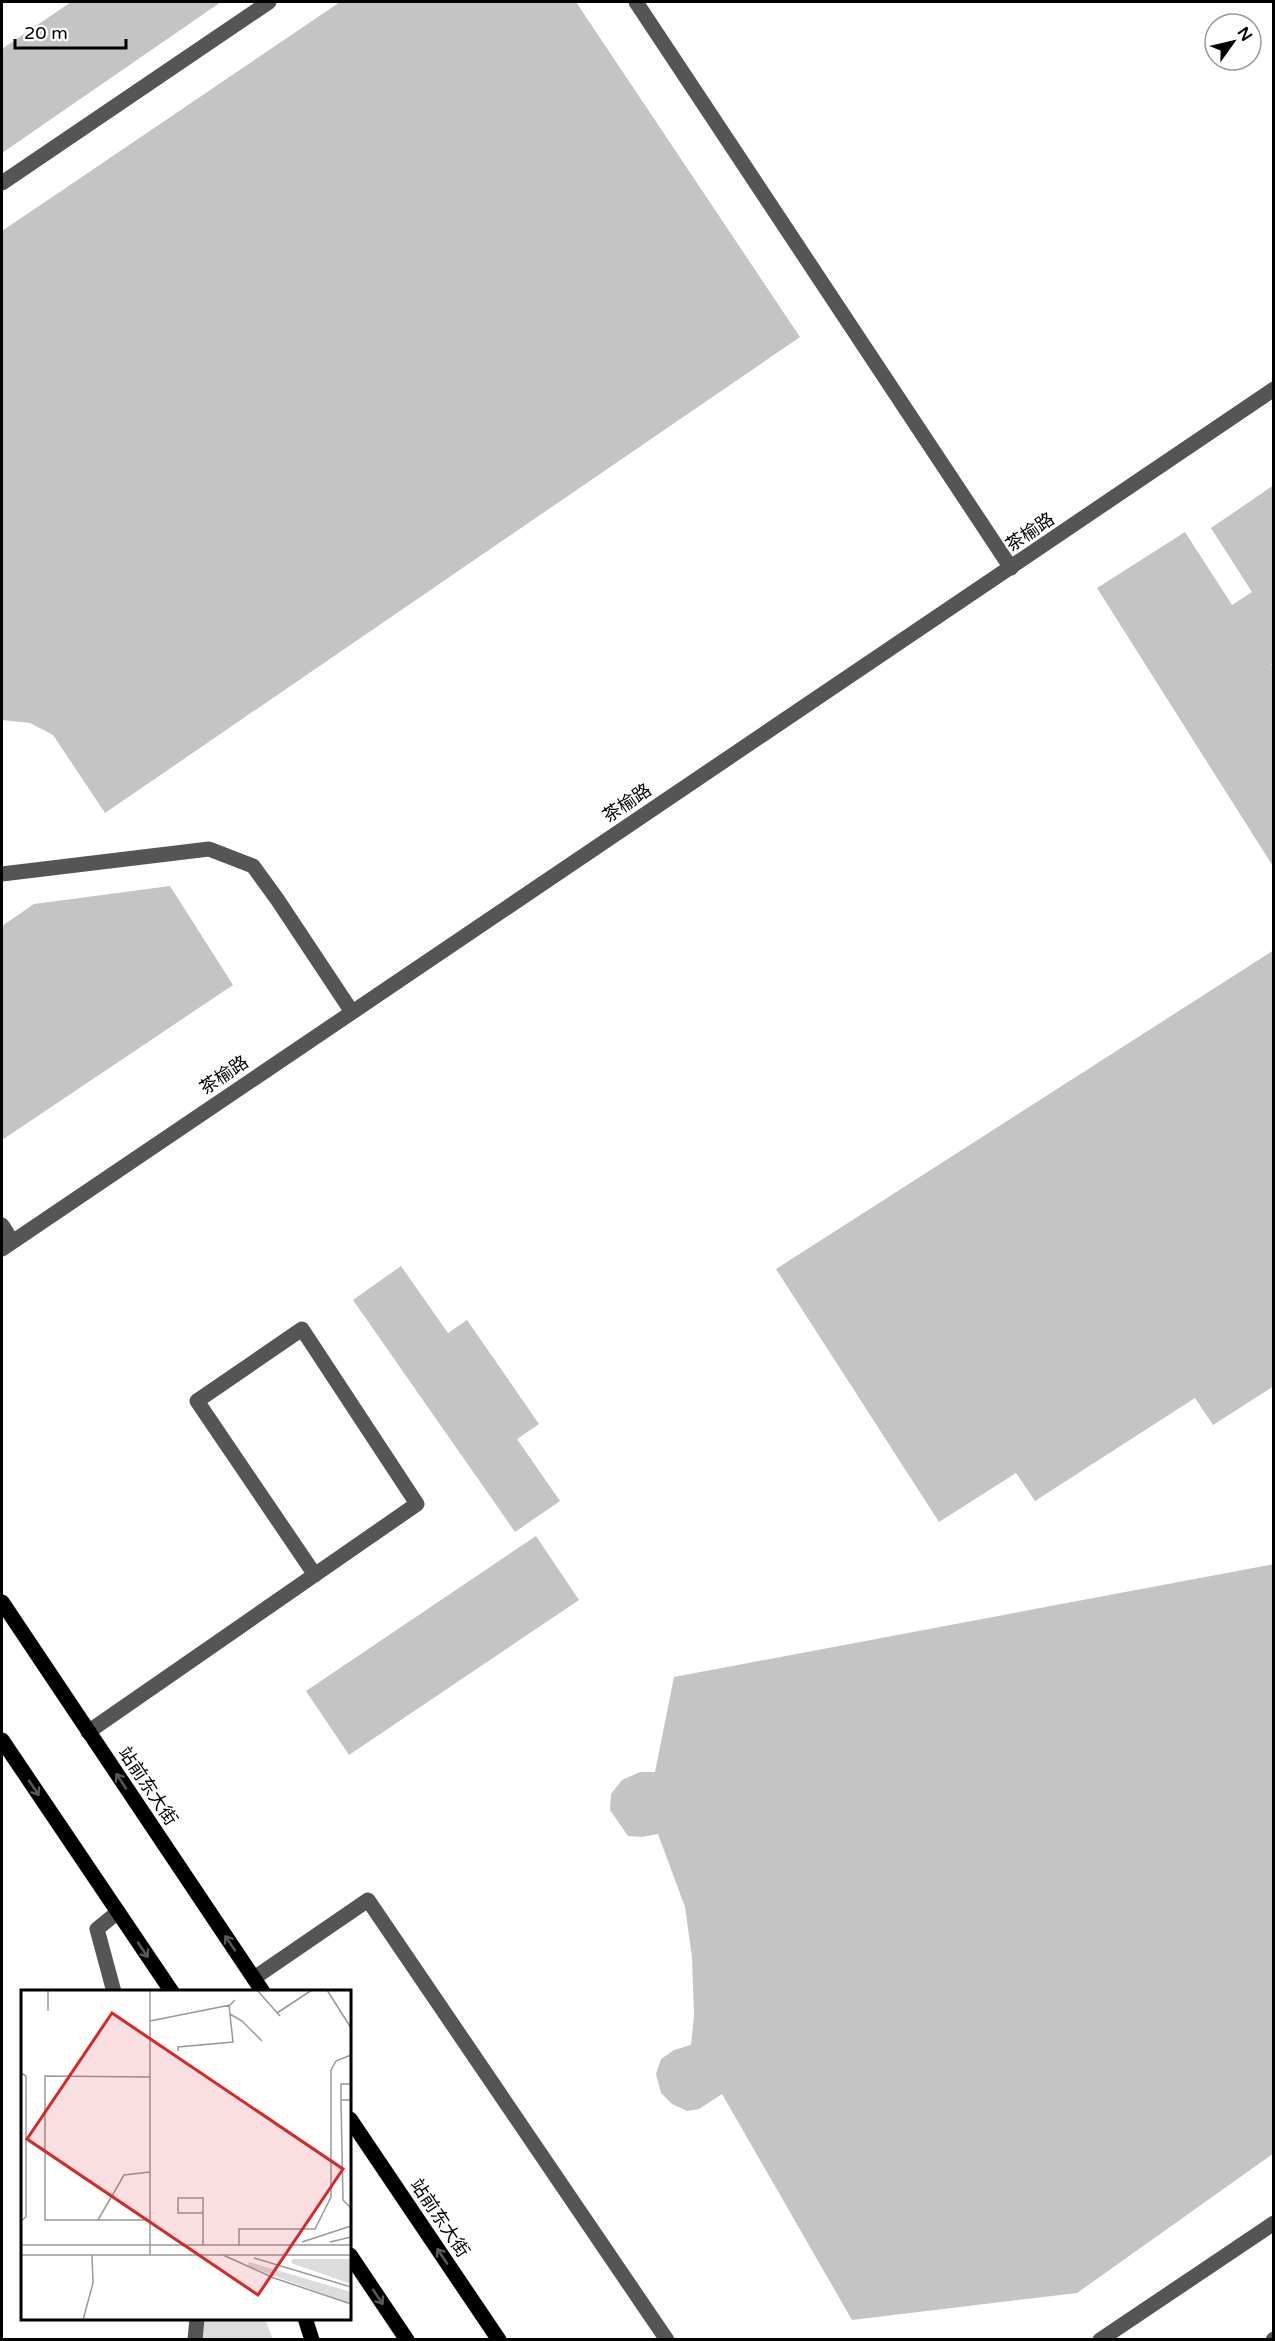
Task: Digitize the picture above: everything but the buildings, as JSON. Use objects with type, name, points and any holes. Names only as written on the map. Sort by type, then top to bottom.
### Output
[{"type":"main road","name":"站前东大街","points":[[2,1602],[262,1990]]},
{"type":"main road","points":[[2,1740],[169,1988]]},
{"type":"main road","name":"站前东大街","points":[[351,2120],[499,2340]]},
{"type":"main road","points":[[351,2256],[407,2340]]},
{"type":"main road","points":[[459,2280],[507,2340]]},
{"type":"main road","points":[[305,2320],[312,2340]]},
{"type":"street","points":[[2,183],[269,2]]},
{"type":"street","points":[[636,2],[1011,568]]},
{"type":"street","name":"茶榆路","points":[[7,1245],[1274,389]]},
{"type":"street","points":[[2,873],[209,849],[242,861],[253,866],[271,890],[352,1012]]},
{"type":"street","points":[[2,1225],[7,1245]]},
{"type":"street","points":[[88,1732],[315,1575],[417,1503],[302,1329],[197,1401],[315,1575]]},
{"type":"street","points":[[254,1978],[368,1900],[667,2340]]},
{"type":"street","points":[[113,1990],[97,1929],[118,1912]]},
{"type":"street","points":[[1100,2340],[1274,2223]]},
{"type":"street","points":[[195,2340],[196,2320]]},
{"type":"shaded area","points":[[197,2320],[265,2320],[273,2339],[195,2340]]}]
